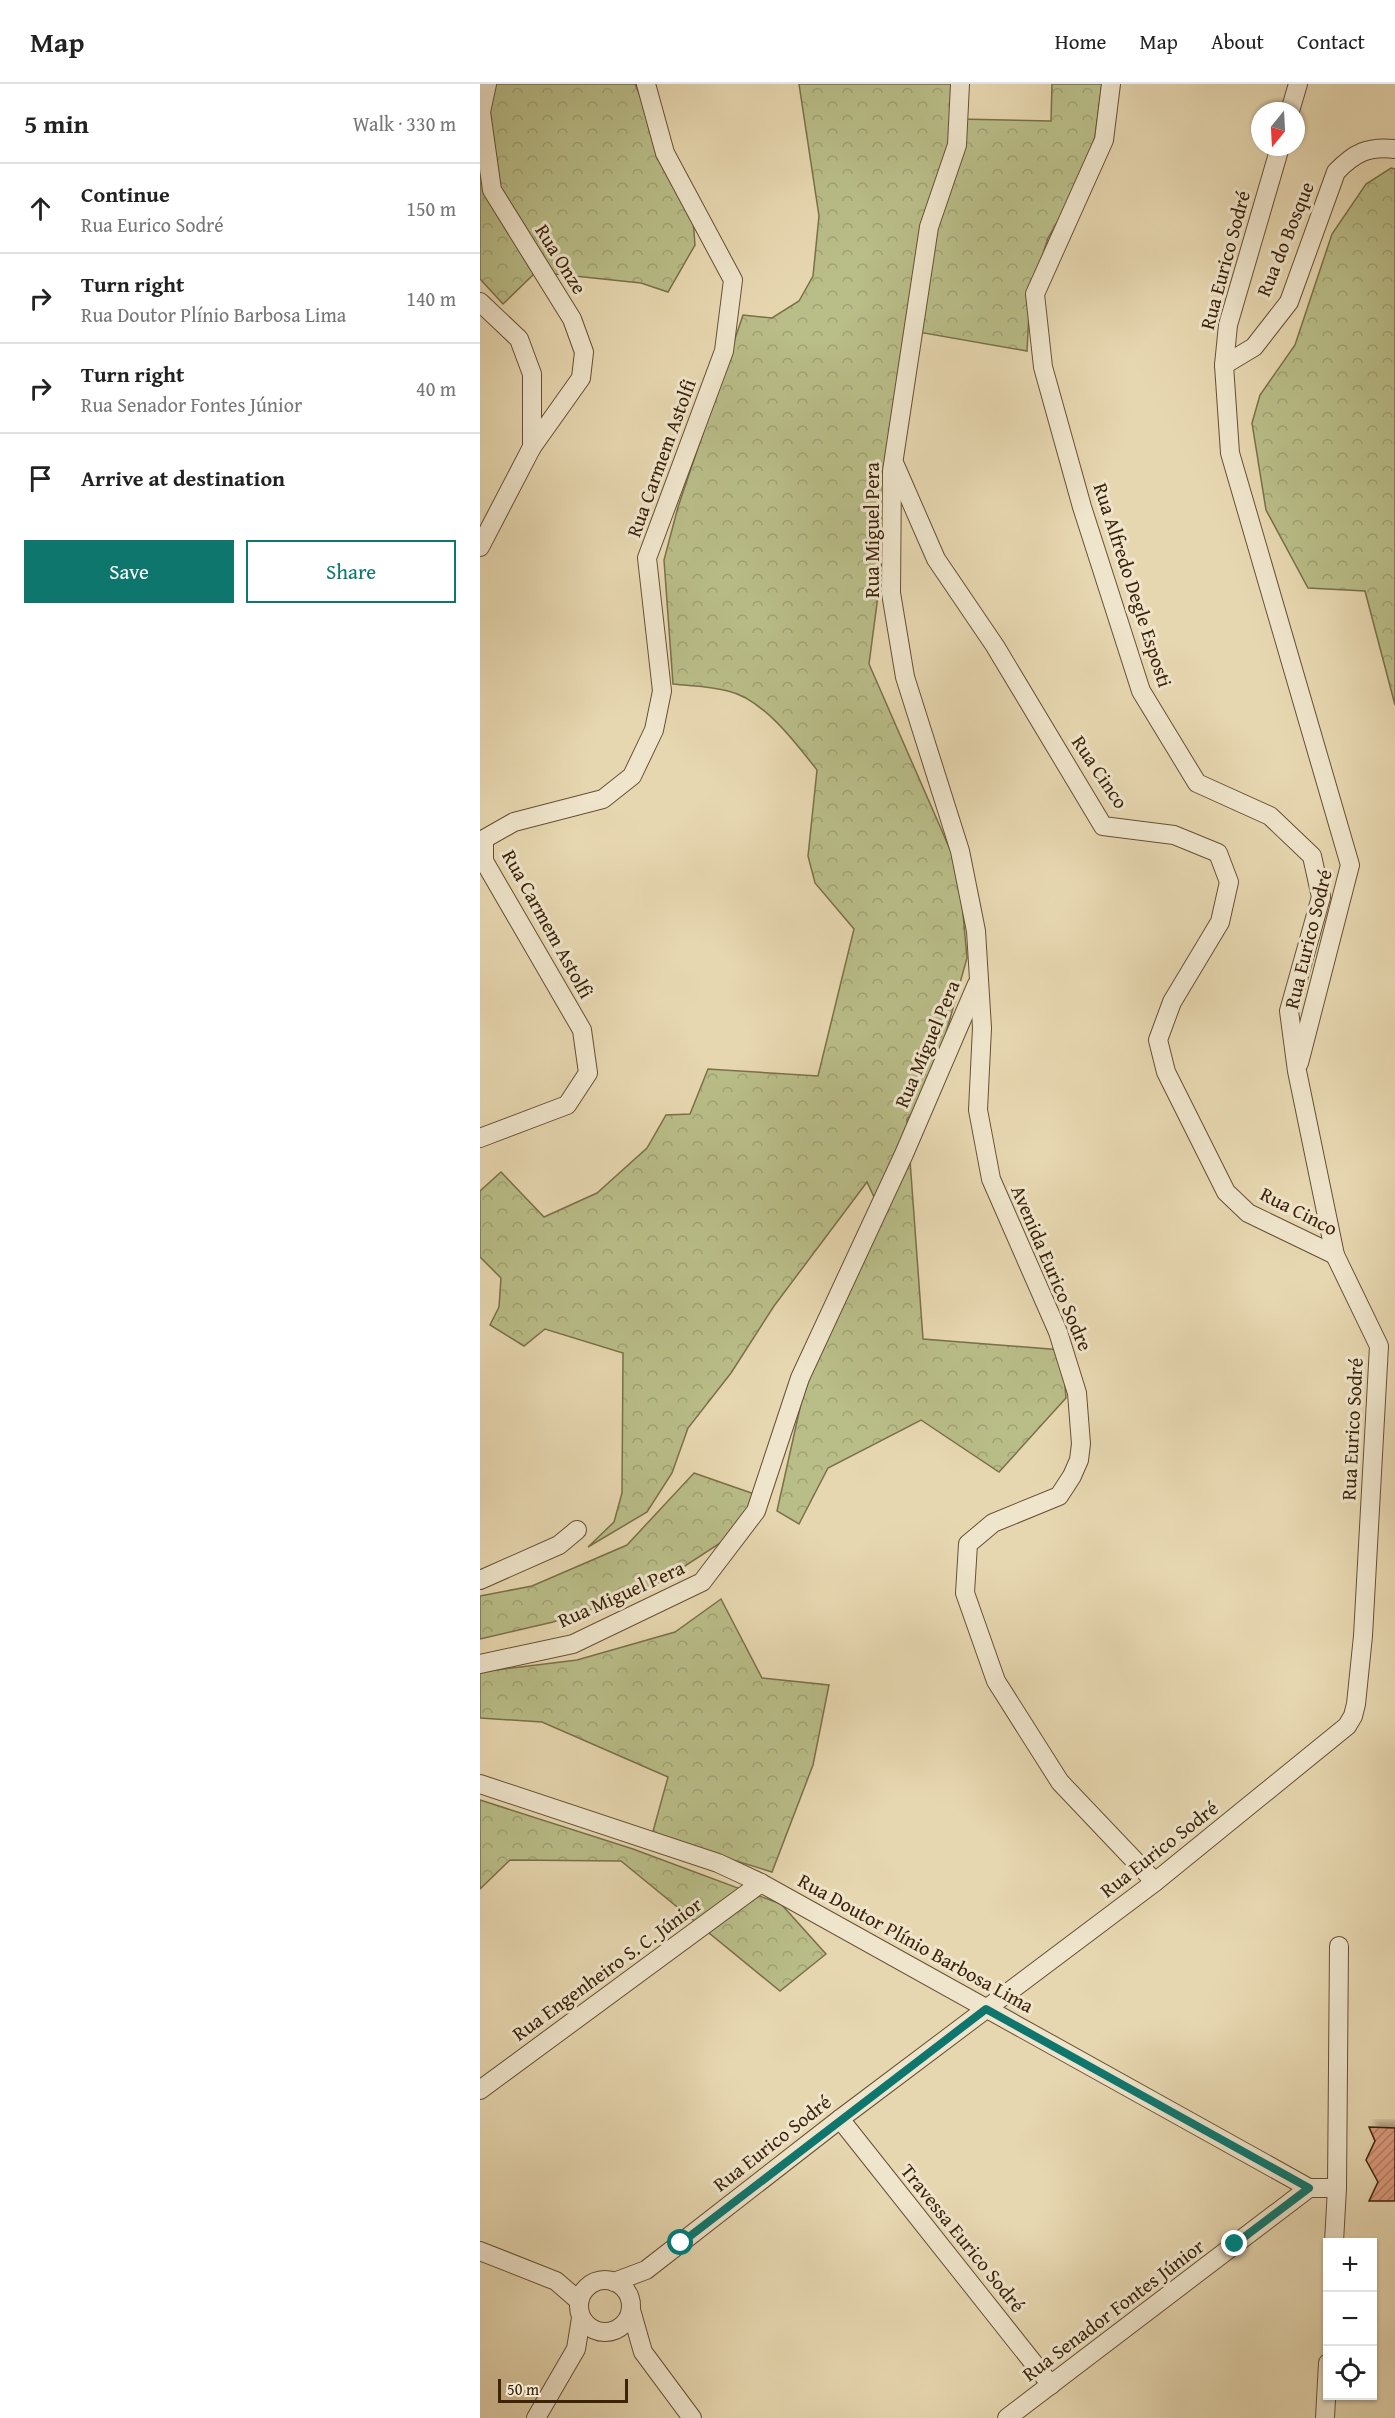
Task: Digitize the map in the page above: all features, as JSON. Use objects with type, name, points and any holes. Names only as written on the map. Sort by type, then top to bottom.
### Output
[{"type":"street","name":"Rua Onze","points":[[480,547],[532,447],[581,378],[584,352],[572,319],[492,190],[481,112],[487,84]]},
{"type":"street","name":"Rua Carmem Astolfi","points":[[480,1138],[567,1105],[588,1073],[582,1030],[484,861],[484,839],[514,822],[603,799],[632,776],[654,730],[662,691],[647,558],[724,351],[733,280],[665,153],[646,84]]},
{"type":"street","name":"Rua Miguel Pera","points":[[480,1664],[573,1644],[702,1582],[756,1511],[800,1378],[904,1154],[979,980],[976,931],[960,852],[905,677],[891,593],[893,460],[929,227],[957,145],[960,84]]},
{"type":"street","name":"Rua Alfredo Degle Esposti","points":[[1111,84],[1104,140],[1035,294],[1043,367],[1082,507],[1141,691],[1197,783],[1270,816],[1312,856],[1321,897],[1288,1011],[1297,1071]]},
{"type":"street","points":[[1293,102],[1298,84]]},
{"type":"street","name":"Rua do Bosque","points":[[1224,365],[1254,346],[1289,302],[1336,172],[1352,155],[1382,148],[1395,149]]},
{"type":"street","name":"Rua Eurico Sodré","points":[[614,2282],[646,2270],[840,2119],[1155,1882],[1347,1726],[1353,1716],[1363,1636],[1379,1346],[1335,1255],[1297,1071],[1350,864],[1230,453],[1224,365],[1228,324],[1277,156]]},
{"type":"street","name":"Rua Onze","points":[[480,302],[519,339],[532,374],[532,447]]},
{"type":"street","name":"Rua Cinco","points":[[893,460],[936,559],[995,646],[1103,826],[1174,835],[1218,853],[1229,882],[1220,922],[1172,1002],[1158,1040],[1166,1072],[1226,1192],[1248,1213],[1335,1255]]},
{"type":"street","name":"Avenida Eurico Sodre","points":[[979,980],[982,1028],[978,1110],[991,1179],[1058,1332],[1077,1393],[1081,1444],[1076,1468],[1059,1496],[993,1523],[968,1544],[965,1593],[996,1681],[1060,1782],[1155,1882]]},
{"type":"street","points":[[480,1580],[559,1545],[577,1530]]},
{"type":"street","name":"Rua Doutor Plínio Barbosa Lima","points":[[480,1784],[718,1863],[761,1883],[1309,2188]]},
{"type":"street","name":"Rua Engenheiro S. C. Júnior","points":[[480,2090],[761,1883]]},
{"type":"street","points":[[1334,2238],[1337,2188],[1339,1946]]},
{"type":"street","name":"Travessa Eurico Sodré","points":[[840,2119],[1051,2385]]},
{"type":"street","points":[[1309,2188],[1337,2188]]},
{"type":"street","name":"Rua Senador Fontes Júnior","points":[[1008,2418],[1309,2188]]},
{"type":"street","points":[[480,2251],[556,2281],[583,2301],[594,2330],[606,2332],[643,2352]]},
{"type":"street","name":"Rua Eurico Sodré","points":[[631,2306],[646,2270]]},
{"type":"street","points":[[536,2418],[576,2349],[583,2301],[596,2282],[614,2282],[627,2293],[643,2352],[692,2418]]},
{"type":"street","points":[[576,2349],[606,2332],[620,2328],[627,2320],[631,2306]]},
{"type":"street","points":[[1324,2418],[1325,2400]]},
{"type":"green space","points":[[480,84],[635,84],[693,218],[695,245],[668,292],[641,283],[536,272],[503,304],[480,279]]},
{"type":"green space","points":[[799,84],[952,84],[959,119],[1051,121],[1052,84],[1102,84],[1095,137],[1076,190],[1048,238],[1030,294],[1027,351],[913,331],[869,664],[959,870],[967,958],[929,1094],[907,1119],[923,1339],[1062,1350],[1066,1398],[999,1472],[921,1420],[828,1468],[799,1524],[777,1511],[804,1390],[881,1212],[867,1182],[774,1306],[731,1373],[688,1428],[672,1473],[647,1512],[588,1547],[614,1522],[622,1493],[623,1353],[545,1329],[524,1346],[490,1325],[499,1307],[501,1278],[480,1257],[480,1191],[501,1172],[544,1217],[597,1193],[647,1148],[666,1115],[690,1114],[708,1069],[818,1076],[854,929],[815,883],[808,856],[817,770],[778,723],[754,703],[721,689],[673,684],[664,560],[678,507],[743,315],[772,318],[799,301],[813,276],[819,216]]},
{"type":"green space","points":[[1391,168],[1395,169],[1395,705],[1365,591],[1308,588],[1266,510],[1252,423],[1260,395],[1295,345],[1332,234],[1366,184]]},
{"type":"green space","points":[[694,1473],[757,1495],[728,1538],[648,1590],[553,1622],[480,1639],[480,1596],[532,1586],[627,1545]]},
{"type":"green space","points":[[721,1599],[762,1678],[829,1685],[813,1765],[772,1872],[652,1835],[668,1777],[542,1722],[480,1718],[480,1672],[577,1660],[675,1632]]},
{"type":"green space","points":[[480,1800],[633,1849],[781,1904],[826,1954],[780,1991],[621,1861],[510,1860],[480,1889]]},
{"type":"building","points":[[1369,2127],[1395,2128],[1395,2201],[1369,2201],[1378,2182],[1366,2160],[1375,2141]]},
{"type":"route","points":[[681,2243],[986,2009],[1309,2188],[1235,2244]]}]
